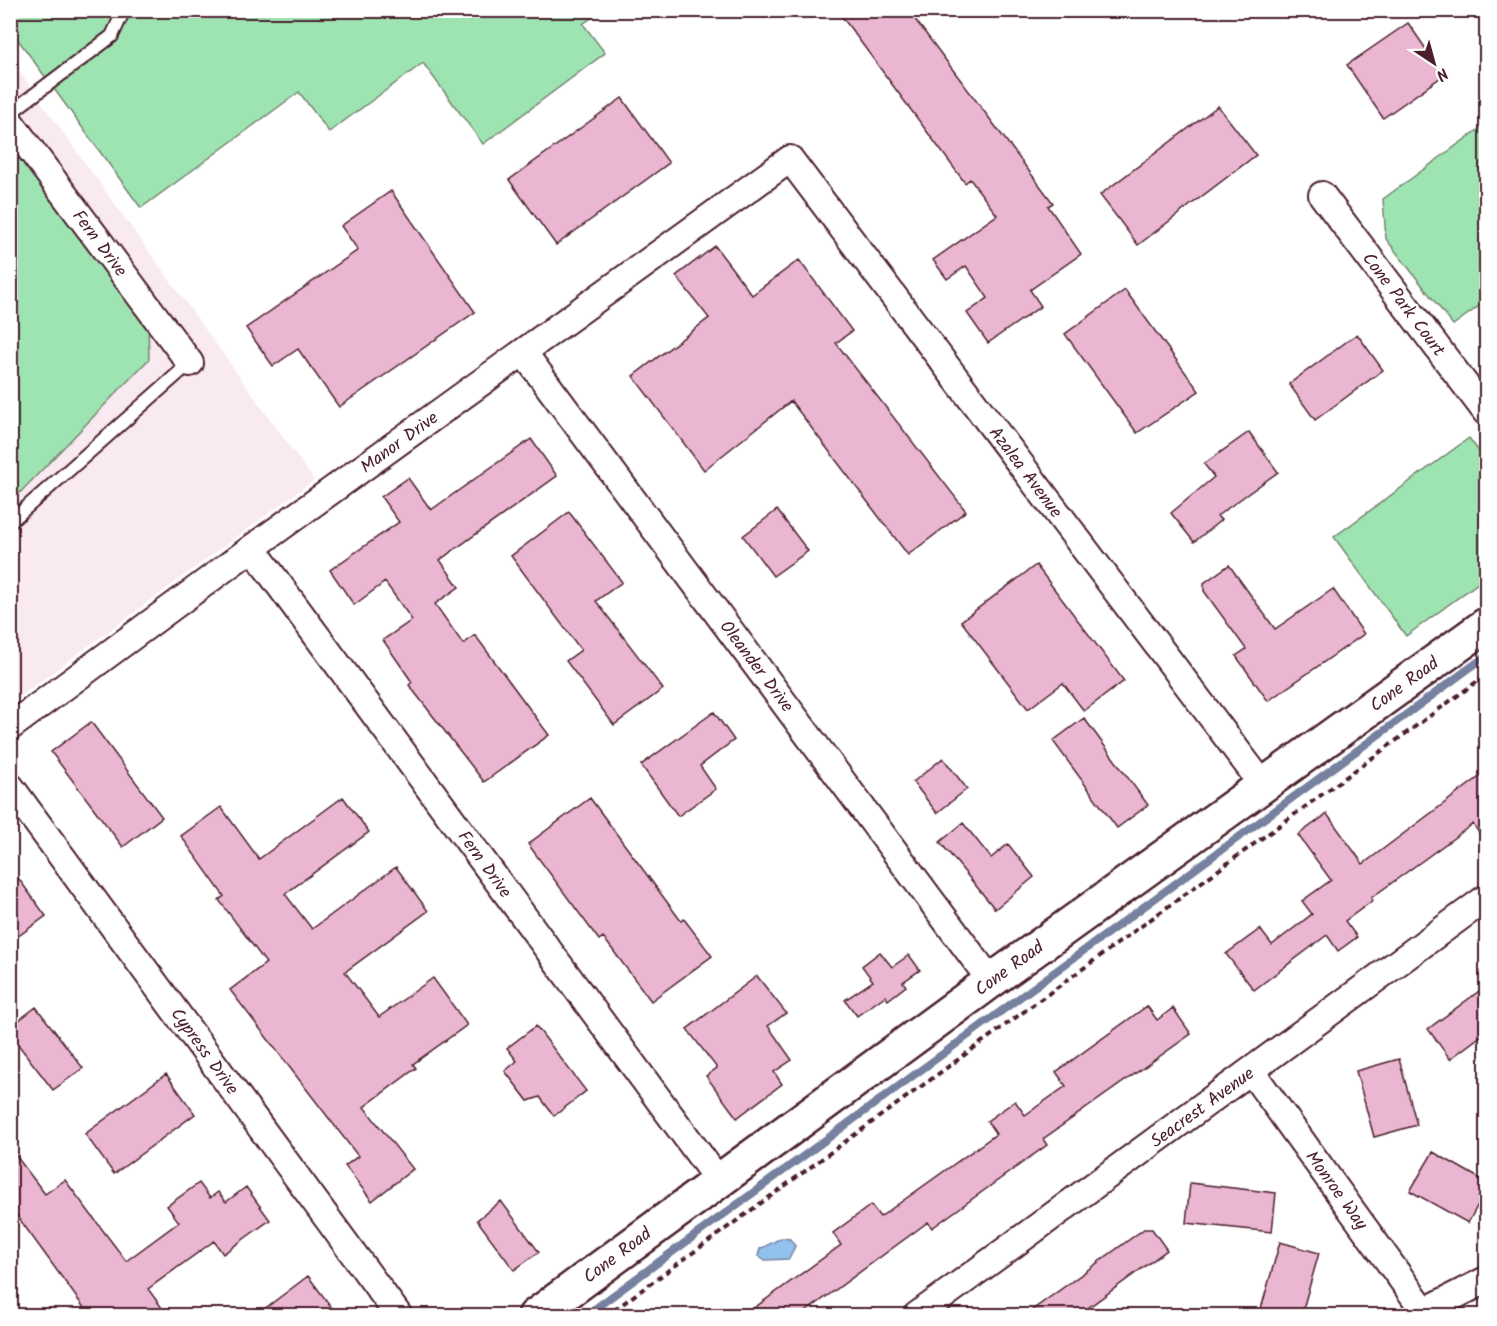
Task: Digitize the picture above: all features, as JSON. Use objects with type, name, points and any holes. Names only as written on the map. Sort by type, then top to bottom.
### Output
[{"type":"street","name":"Fern Drive","points":[[10,122],[190,363]]},
{"type":"street","name":"Manor Drive","points":[[10,728],[252,548],[790,159]]},
{"type":"street","name":"Azalea Avenue","points":[[790,159],[1263,785]]},
{"type":"street","name":"Cone Park Court","points":[[1322,195],[1486,412]]},
{"type":"street","name":"Oleander Drive","points":[[523,352],[991,981]]},
{"type":"street","name":"Fern Drive","points":[[252,548],[718,1180]]},
{"type":"street","name":"Cone Road","points":[[535,1316],[991,981],[1486,625]]},
{"type":"street","name":"Cypress Drive","points":[[10,786],[399,1316]]},
{"type":"street","name":"Seacrest Avenue","points":[[916,1316],[1486,898]]},
{"type":"street","name":"Monroe Way","points":[[1251,1071],[1419,1312]]},
{"type":"street","points":[[1419,1312],[1486,1280]]},
{"type":"lane","points":[[10,113],[112,36],[124,10]]},
{"type":"lane","points":[[10,522],[190,363]]},
{"type":"path","points":[[606,1316],[1486,675]]},
{"type":"shaded area","points":[[10,59],[314,480],[11,703],[10,703]]},
{"type":"green space","points":[[10,11],[601,11],[583,24],[605,53],[483,144],[423,63],[329,132],[299,92],[141,208],[11,30]]},
{"type":"green space","points":[[1486,124],[1486,301],[1453,325],[1386,239],[1383,199]]},
{"type":"green space","points":[[10,146],[148,327],[149,359],[11,502]]},
{"type":"green space","points":[[1469,438],[1486,461],[1486,577],[1406,636],[1334,537]]},
{"type":"water","points":[[781,1238],[790,1239],[795,1246],[789,1259],[764,1260],[758,1256],[760,1249]]},
{"type":"building","points":[[837,10],[908,10],[1053,203],[1048,206],[1081,254],[1030,290],[1041,306],[988,343],[967,313],[988,298],[966,266],[947,279],[933,260],[997,215],[970,179],[965,183]]},
{"type":"building","points":[[1408,23],[1444,75],[1383,118],[1347,65]]},
{"type":"building","points":[[622,98],[669,163],[556,245],[509,180]]},
{"type":"building","points":[[1218,106],[1256,155],[1138,245],[1100,195]]},
{"type":"building","points":[[391,191],[475,312],[339,407],[298,349],[273,366],[246,328],[358,250],[341,226]]},
{"type":"building","points":[[715,246],[752,295],[799,260],[852,331],[836,343],[966,511],[908,555],[791,401],[704,470],[633,376],[709,318],[676,276]]},
{"type":"building","points":[[1125,290],[1199,391],[1137,433],[1065,334]]},
{"type":"building","points":[[1357,334],[1383,370],[1315,420],[1289,384]]},
{"type":"building","points":[[1249,432],[1278,472],[1217,516],[1221,520],[1194,542],[1171,513],[1214,477],[1204,464]]},
{"type":"building","points":[[531,439],[557,476],[440,560],[459,587],[435,604],[463,644],[475,635],[549,735],[484,782],[409,685],[412,682],[383,640],[412,620],[385,582],[354,605],[330,570],[399,522],[381,497],[408,478],[431,510]]},
{"type":"building","points":[[777,510],[808,551],[773,576],[743,536]]},
{"type":"building","points":[[569,512],[622,582],[596,601],[663,689],[614,725],[566,661],[581,650],[511,556]]},
{"type":"building","points":[[1036,565],[1124,681],[1084,711],[1063,683],[1028,709],[961,621]]},
{"type":"building","points":[[1229,565],[1275,629],[1333,589],[1364,634],[1268,701],[1236,656],[1246,649],[1204,591],[1204,583]]},
{"type":"building","points":[[714,712],[734,740],[700,766],[716,789],[678,816],[641,765]]},
{"type":"building","points":[[1084,718],[1148,805],[1117,828],[1053,741]]},
{"type":"building","points":[[91,722],[162,817],[123,847],[51,752]]},
{"type":"building","points":[[943,758],[967,789],[937,813],[913,782]]},
{"type":"building","points":[[1486,772],[1486,843],[1473,824],[1371,898],[1372,901],[1345,921],[1357,937],[1338,951],[1327,935],[1254,990],[1226,954],[1260,929],[1272,945],[1312,914],[1302,901],[1331,880],[1298,835],[1327,814],[1363,864]]},
{"type":"building","points":[[343,797],[369,832],[285,894],[312,929],[396,867],[428,911],[345,972],[379,1017],[433,978],[467,1025],[413,1064],[416,1068],[364,1107],[413,1169],[372,1201],[345,1166],[358,1156],[230,990],[266,963],[219,900],[224,896],[181,836],[221,807],[259,859]]},
{"type":"building","points":[[590,798],[681,921],[684,919],[712,956],[651,1001],[603,937],[599,940],[528,844]]},
{"type":"building","points":[[963,823],[991,858],[1008,844],[1034,877],[995,909],[940,842]]},
{"type":"building","points":[[10,867],[46,916],[10,942]]},
{"type":"building","points":[[880,952],[892,967],[909,955],[920,970],[903,982],[906,986],[888,1000],[885,996],[857,1016],[845,1000],[873,981],[862,966]]},
{"type":"building","points":[[757,976],[786,1013],[768,1026],[792,1060],[774,1072],[782,1084],[737,1118],[706,1076],[717,1068],[687,1029]]},
{"type":"building","points":[[1486,986],[1486,1032],[1450,1059],[1428,1029]]},
{"type":"building","points":[[1147,1006],[1157,1020],[1173,1008],[1191,1034],[1043,1139],[1047,1145],[932,1228],[928,1222],[800,1316],[743,1316],[841,1245],[833,1233],[871,1205],[880,1217],[996,1134],[987,1121],[1015,1101],[1025,1115],[1066,1086],[1056,1072]]},
{"type":"building","points":[[36,1007],[83,1068],[53,1090],[10,1034],[10,1027]]},
{"type":"building","points":[[536,1026],[586,1091],[554,1116],[540,1097],[528,1101],[505,1071],[517,1061],[507,1048]]},
{"type":"building","points":[[1399,1059],[1417,1125],[1374,1137],[1356,1071]]},
{"type":"building","points":[[166,1074],[195,1114],[114,1174],[85,1134]]},
{"type":"building","points":[[10,1148],[45,1194],[65,1180],[126,1261],[179,1222],[167,1206],[199,1183],[210,1198],[218,1192],[226,1202],[246,1187],[270,1220],[223,1254],[214,1241],[148,1289],[168,1316],[90,1316],[10,1206]]},
{"type":"building","points":[[1433,1152],[1486,1182],[1486,1190],[1468,1223],[1410,1191]]},
{"type":"building","points":[[1190,1183],[1276,1193],[1272,1232],[1186,1223]]},
{"type":"building","points":[[501,1201],[539,1252],[514,1270],[477,1220]]},
{"type":"building","points":[[1144,1229],[1152,1229],[1167,1250],[1088,1308],[1094,1316],[1024,1316]]},
{"type":"building","points":[[1280,1242],[1319,1253],[1301,1316],[1259,1316]]},
{"type":"building","points":[[308,1276],[338,1316],[255,1316]]},
{"type":"waterway","points":[[585,1316],[1486,656]]}]
